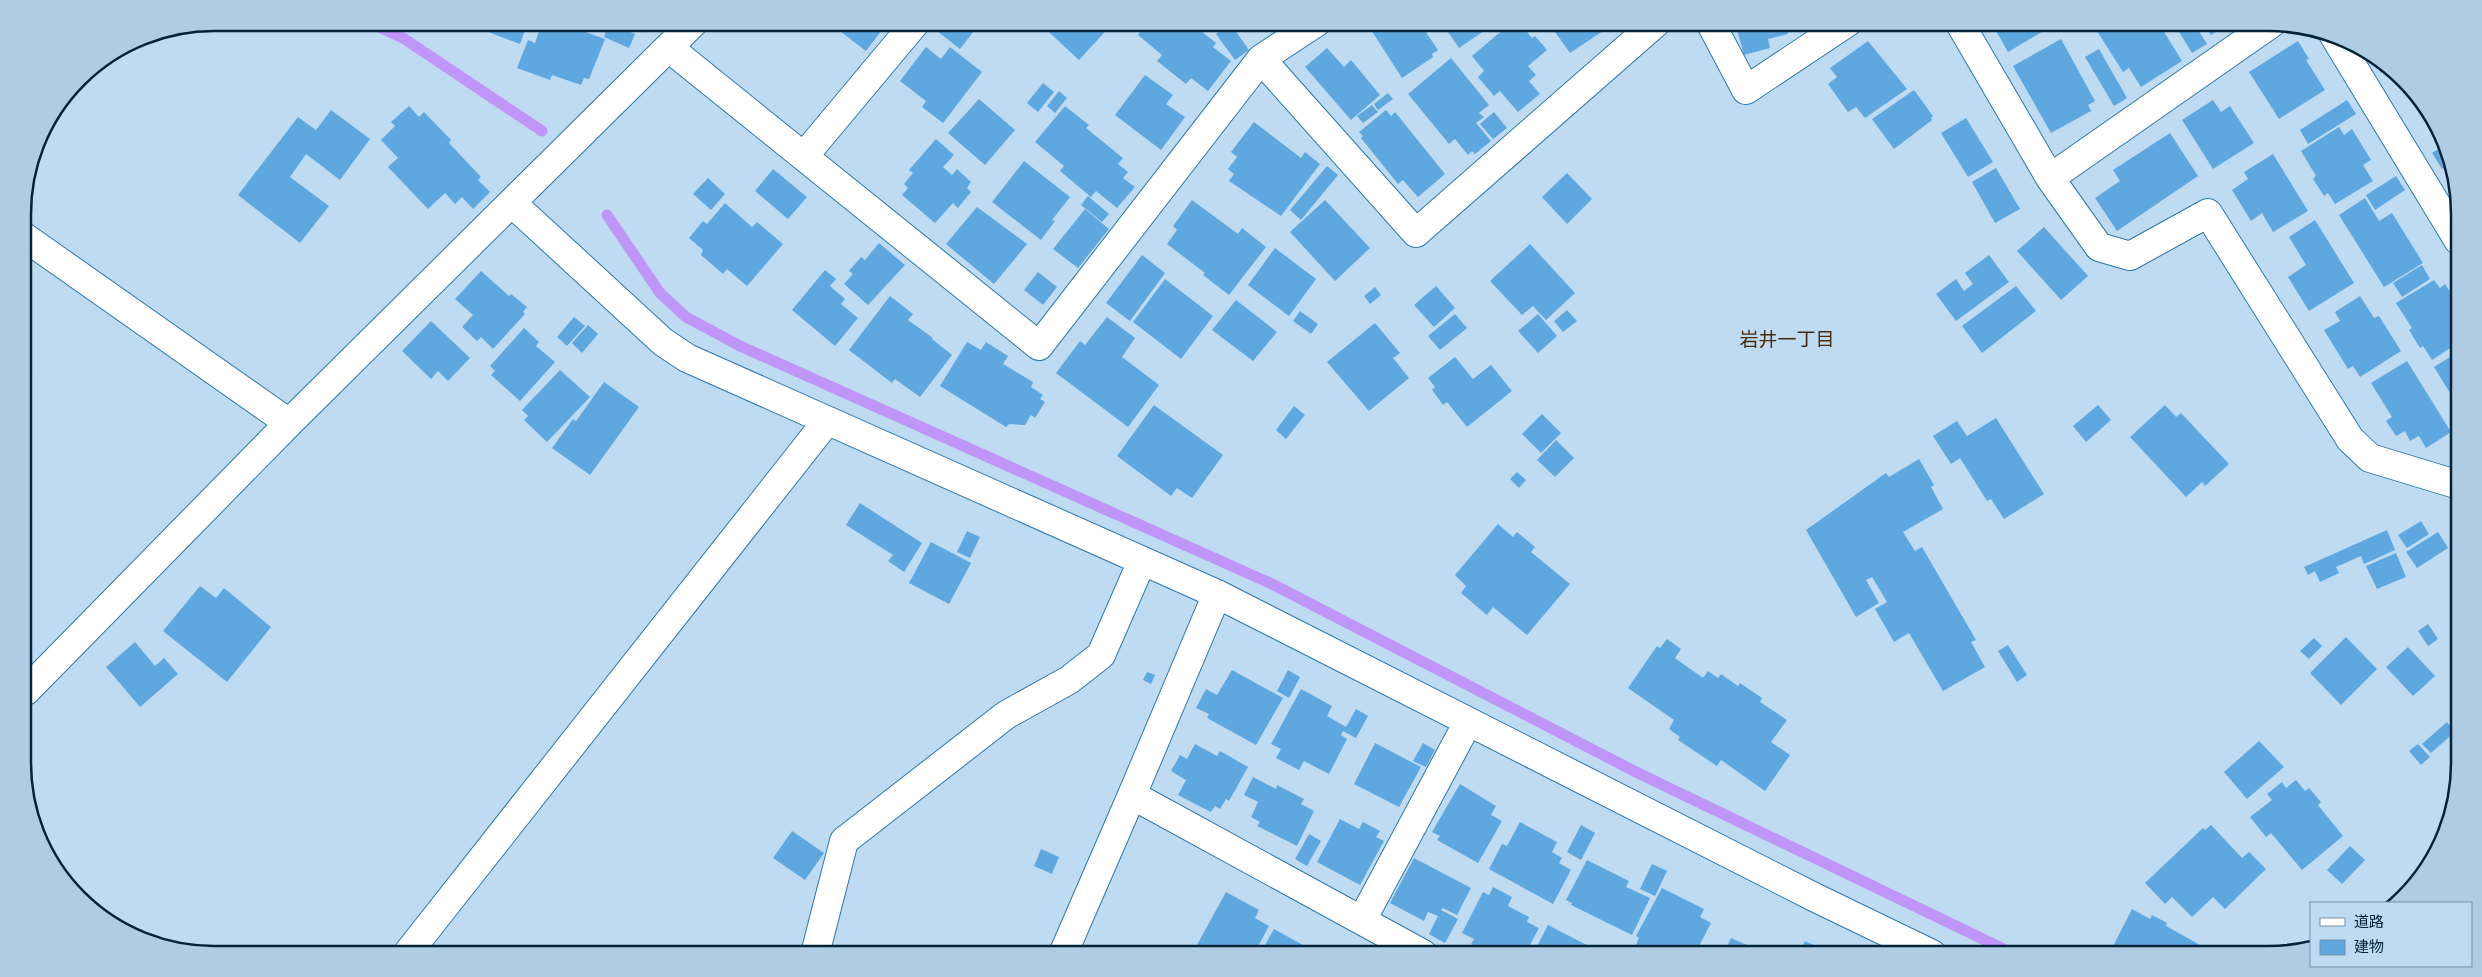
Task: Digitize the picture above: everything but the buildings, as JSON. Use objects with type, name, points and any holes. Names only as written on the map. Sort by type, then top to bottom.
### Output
[{"type":"street","points":[[31,686],[289,423],[513,204],[685,31]]},
{"type":"street","points":[[804,156],[908,31]]},
{"type":"street","points":[[669,48],[1039,346],[1261,59],[1304,31]]},
{"type":"street","points":[[1261,59],[1416,233],[1647,31]]},
{"type":"street","points":[[1715,31],[1746,90],[1834,31]]},
{"type":"street","points":[[1964,31],[2050,178],[2099,247],[2130,256],[2208,213],[2350,439],[2370,458],[2451,483]]},
{"type":"street","points":[[2050,178],[2261,31]]},
{"type":"street","points":[[2340,46],[2451,228]]},
{"type":"street","points":[[513,204],[663,342],[686,358],[1217,594],[1816,898],[1915,946]]},
{"type":"street","points":[[31,242],[289,423]]},
{"type":"street","points":[[413,946],[827,421]]},
{"type":"street","points":[[817,946],[844,841],[1006,714],[1069,680],[1101,655],[1142,561]]},
{"type":"street","points":[[1066,946],[1217,594]]},
{"type":"street","points":[[1362,920],[1468,722]]},
{"type":"street","points":[[1132,795],[1409,946]]},
{"type":"waterway","points":[[388,31],[403,38],[542,131]]},
{"type":"waterway","points":[[607,215],[660,293],[686,317],[740,346],[1272,584],[1638,773],[1997,946]]},
{"type":"district","name":"岩井一丁目","points":[[1787,339]]}]
